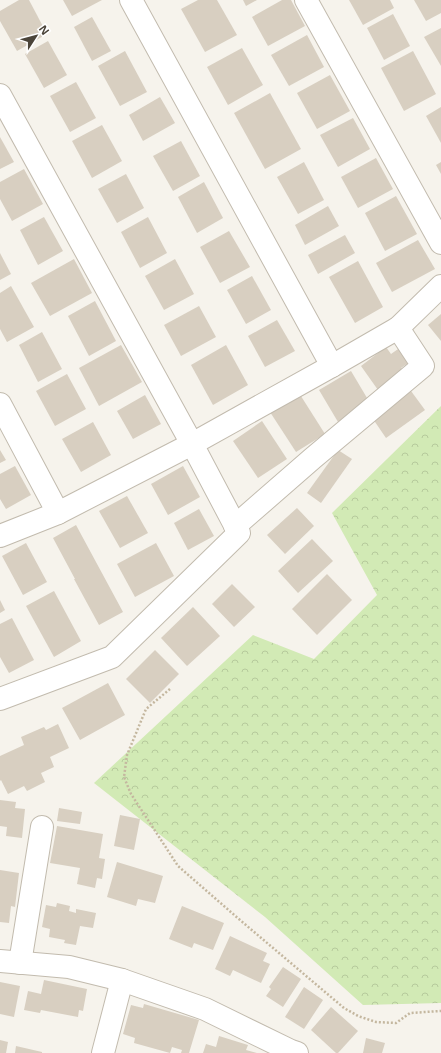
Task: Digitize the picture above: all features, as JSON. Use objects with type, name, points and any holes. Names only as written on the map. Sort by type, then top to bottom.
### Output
[{"type":"street","points":[[131,0],[332,366]]},
{"type":"street","points":[[306,0],[441,243]]},
{"type":"street","points":[[0,94],[192,444],[239,533],[112,657],[0,699]]},
{"type":"street","points":[[0,536],[58,512],[192,444],[332,366],[398,328],[441,286]]},
{"type":"street","points":[[235,526],[313,458],[423,366],[398,328]]},
{"type":"street","points":[[0,404],[58,512]]},
{"type":"street","points":[[42,827],[10,962],[69,967],[122,980],[205,1008],[292,1052]]},
{"type":"street","points":[[103,1053],[122,980]]},
{"type":"path","points":[[170,690],[146,709],[127,755],[124,777],[130,794],[178,866],[344,1008],[358,1016],[376,1022],[396,1023],[410,1013],[441,1011]]},
{"type":"green space","points":[[441,406],[441,1003],[363,1005],[265,917],[94,783],[253,635],[314,659],[377,595],[332,513]]},
{"type":"building","points":[[19,0],[29,0],[47,34],[17,51],[0,21],[0,11]]},
{"type":"building","points":[[63,0],[102,0],[72,16]]},
{"type":"building","points":[[198,0],[217,0],[237,35],[205,52],[181,9]]},
{"type":"building","points":[[243,0],[257,0],[246,6]]},
{"type":"building","points":[[282,0],[291,0],[305,26],[268,46],[252,17]]},
{"type":"building","points":[[349,0],[390,0],[394,8],[363,25]]},
{"type":"building","points":[[414,0],[441,0],[441,13],[426,21]]},
{"type":"building","points":[[393,14],[410,46],[384,60],[367,28]]},
{"type":"building","points":[[92,17],[111,51],[92,61],[74,27]]},
{"type":"building","points":[[441,28],[441,66],[424,37]]},
{"type":"building","points":[[307,35],[324,67],[289,86],[271,55]]},
{"type":"building","points":[[48,41],[67,75],[44,88],[25,54]]},
{"type":"building","points":[[242,48],[263,85],[228,105],[207,67]]},
{"type":"building","points":[[125,51],[147,92],[120,106],[98,66]]},
{"type":"building","points":[[413,51],[436,94],[404,111],[381,68]]},
{"type":"building","points":[[330,75],[350,111],[317,129],[297,93]]},
{"type":"building","points":[[76,82],[96,118],[70,132],[50,96]]},
{"type":"building","points":[[270,93],[301,149],[265,169],[234,113]]},
{"type":"building","points":[[160,97],[175,123],[143,141],[129,115]]},
{"type":"building","points":[[441,107],[441,143],[426,116]]},
{"type":"building","points":[[353,118],[370,149],[338,167],[320,135]]},
{"type":"building","points":[[102,125],[122,161],[92,178],[72,141]]},
{"type":"building","points":[[0,137],[14,162],[0,169]]},
{"type":"building","points":[[181,141],[200,176],[173,191],[153,156]]},
{"type":"building","points":[[376,158],[393,189],[358,208],[341,177]]},
{"type":"building","points":[[304,162],[324,200],[298,214],[277,177]]},
{"type":"building","points":[[441,162],[441,174],[436,165]]},
{"type":"building","points":[[24,169],[43,204],[12,221],[0,199],[0,182]]},
{"type":"building","points":[[126,174],[144,208],[117,223],[98,189]]},
{"type":"building","points":[[204,182],[223,218],[197,233],[178,197]]},
{"type":"building","points":[[396,196],[417,234],[385,251],[365,213]]},
{"type":"building","points":[[328,206],[339,226],[305,245],[295,225]]},
{"type":"building","points":[[44,217],[63,251],[38,265],[20,230]]},
{"type":"building","points":[[148,217],[167,253],[140,268],[121,232]]},
{"type":"building","points":[[229,231],[250,267],[220,283],[200,247]]},
{"type":"building","points":[[345,235],[355,253],[318,274],[308,255]]},
{"type":"building","points":[[418,240],[435,269],[392,292],[376,263]]},
{"type":"building","points":[[0,253],[11,274],[0,280]]},
{"type":"building","points":[[74,259],[92,293],[50,316],[31,283]]},
{"type":"building","points":[[175,259],[194,294],[164,310],[145,276]]},
{"type":"building","points":[[358,261],[383,307],[355,323],[329,277]]},
{"type":"building","points":[[252,276],[271,310],[246,324],[227,290]]},
{"type":"building","points":[[11,286],[34,327],[7,342],[0,329],[0,293]]},
{"type":"building","points":[[95,301],[116,341],[89,356],[68,316]]},
{"type":"building","points":[[199,306],[216,337],[181,356],[164,325]]},
{"type":"building","points":[[441,314],[441,341],[428,325]]},
{"type":"building","points":[[277,320],[295,351],[265,367],[248,336]]},
{"type":"building","points":[[42,332],[62,369],[38,382],[19,345]]},
{"type":"building","points":[[121,345],[142,382],[99,406],[79,368]]},
{"type":"building","points":[[226,345],[248,385],[213,405],[191,365]]},
{"type":"building","points":[[386,347],[391,354],[401,347],[411,361],[401,368],[404,372],[378,390],[361,366]]},
{"type":"building","points":[[351,371],[370,403],[338,422],[319,390]]},
{"type":"building","points":[[67,374],[86,409],[55,426],[36,391]]},
{"type":"building","points":[[411,391],[425,410],[386,438],[373,419]]},
{"type":"building","points":[[299,393],[325,434],[296,452],[270,412]]},
{"type":"building","points":[[145,395],[161,424],[133,439],[117,411]]},
{"type":"building","points":[[262,421],[287,459],[258,478],[233,441]]},
{"type":"building","points":[[93,422],[111,455],[81,472],[62,439]]},
{"type":"building","points":[[0,450],[6,460],[0,463]]},
{"type":"building","points":[[338,450],[352,459],[321,503],[307,493]]},
{"type":"building","points":[[15,466],[31,495],[6,509],[0,499],[0,474]]},
{"type":"building","points":[[183,466],[200,497],[168,515],[151,484]]},
{"type":"building","points":[[127,496],[148,533],[120,548],[99,511]]},
{"type":"building","points":[[297,508],[314,526],[285,554],[267,535]]},
{"type":"building","points":[[199,509],[214,536],[188,550],[174,523]]},
{"type":"building","points":[[76,525],[123,612],[99,625],[53,538]]},
{"type":"building","points":[[312,539],[333,561],[298,593],[278,571]]},
{"type":"building","points":[[26,543],[47,582],[23,595],[2,556]]},
{"type":"building","points":[[156,543],[174,576],[135,597],[117,564]]},
{"type":"building","points":[[327,574],[352,600],[317,635],[292,609]]},
{"type":"building","points":[[232,584],[255,607],[234,627],[212,604]]},
{"type":"building","points":[[54,591],[81,641],[54,657],[26,606]]},
{"type":"building","points":[[0,600],[5,610],[0,613]]},
{"type":"building","points":[[193,607],[220,636],[187,666],[161,638]]},
{"type":"building","points":[[12,618],[34,660],[9,673],[0,657],[0,624]]},
{"type":"building","points":[[155,650],[179,674],[150,703],[126,679]]},
{"type":"building","points":[[108,683],[125,715],[80,740],[62,708]]},
{"type":"building","points":[[58,724],[69,748],[50,757],[54,767],[41,773],[45,782],[27,791],[24,786],[8,794],[1,780],[0,781],[0,756],[24,745],[21,737],[44,727],[46,730]]},
{"type":"building","points":[[0,800],[16,802],[15,808],[25,809],[22,838],[6,836],[7,827],[0,826]]},
{"type":"building","points":[[59,808],[82,812],[80,824],[57,821]]},
{"type":"building","points":[[120,815],[140,819],[134,850],[114,846]]},
{"type":"building","points":[[57,826],[103,834],[99,858],[105,859],[102,879],[97,878],[95,888],[77,884],[80,868],[50,863]]},
{"type":"building","points":[[117,862],[163,876],[155,903],[138,899],[136,906],[107,897]]},
{"type":"building","points":[[0,870],[19,873],[15,907],[11,906],[9,923],[0,922]]},
{"type":"building","points":[[57,903],[70,906],[69,911],[76,913],[76,909],[96,913],[93,928],[80,926],[76,945],[64,943],[65,940],[49,937],[50,929],[42,927],[46,905],[56,907]]},
{"type":"building","points":[[182,906],[224,923],[213,950],[194,943],[192,948],[169,939]]},
{"type":"building","points":[[230,936],[267,953],[263,961],[270,964],[261,983],[233,970],[230,976],[215,969]]},
{"type":"building","points":[[283,967],[301,979],[283,1007],[266,996],[271,989],[269,987]]},
{"type":"building","points":[[44,980],[87,989],[83,1011],[79,1010],[78,1017],[41,1010],[40,1013],[24,1010],[28,991],[41,994]]},
{"type":"building","points":[[0,982],[20,986],[14,1017],[0,1014]]},
{"type":"building","points":[[304,987],[323,1000],[304,1029],[285,1017]]},
{"type":"building","points":[[144,1004],[199,1020],[189,1053],[181,1053],[182,1050],[172,1047],[170,1053],[134,1043],[135,1038],[123,1034],[131,1005],[143,1008]]},
{"type":"building","points":[[331,1007],[358,1031],[338,1053],[336,1053],[311,1030]]},
{"type":"building","points":[[219,1036],[248,1045],[246,1050],[257,1053],[203,1053],[206,1044],[216,1047]]},
{"type":"building","points":[[366,1038],[385,1043],[382,1053],[363,1053]]},
{"type":"building","points":[[0,1040],[8,1042],[6,1053],[0,1053]]},
{"type":"building","points":[[16,1046],[42,1052],[42,1053],[15,1053]]}]
